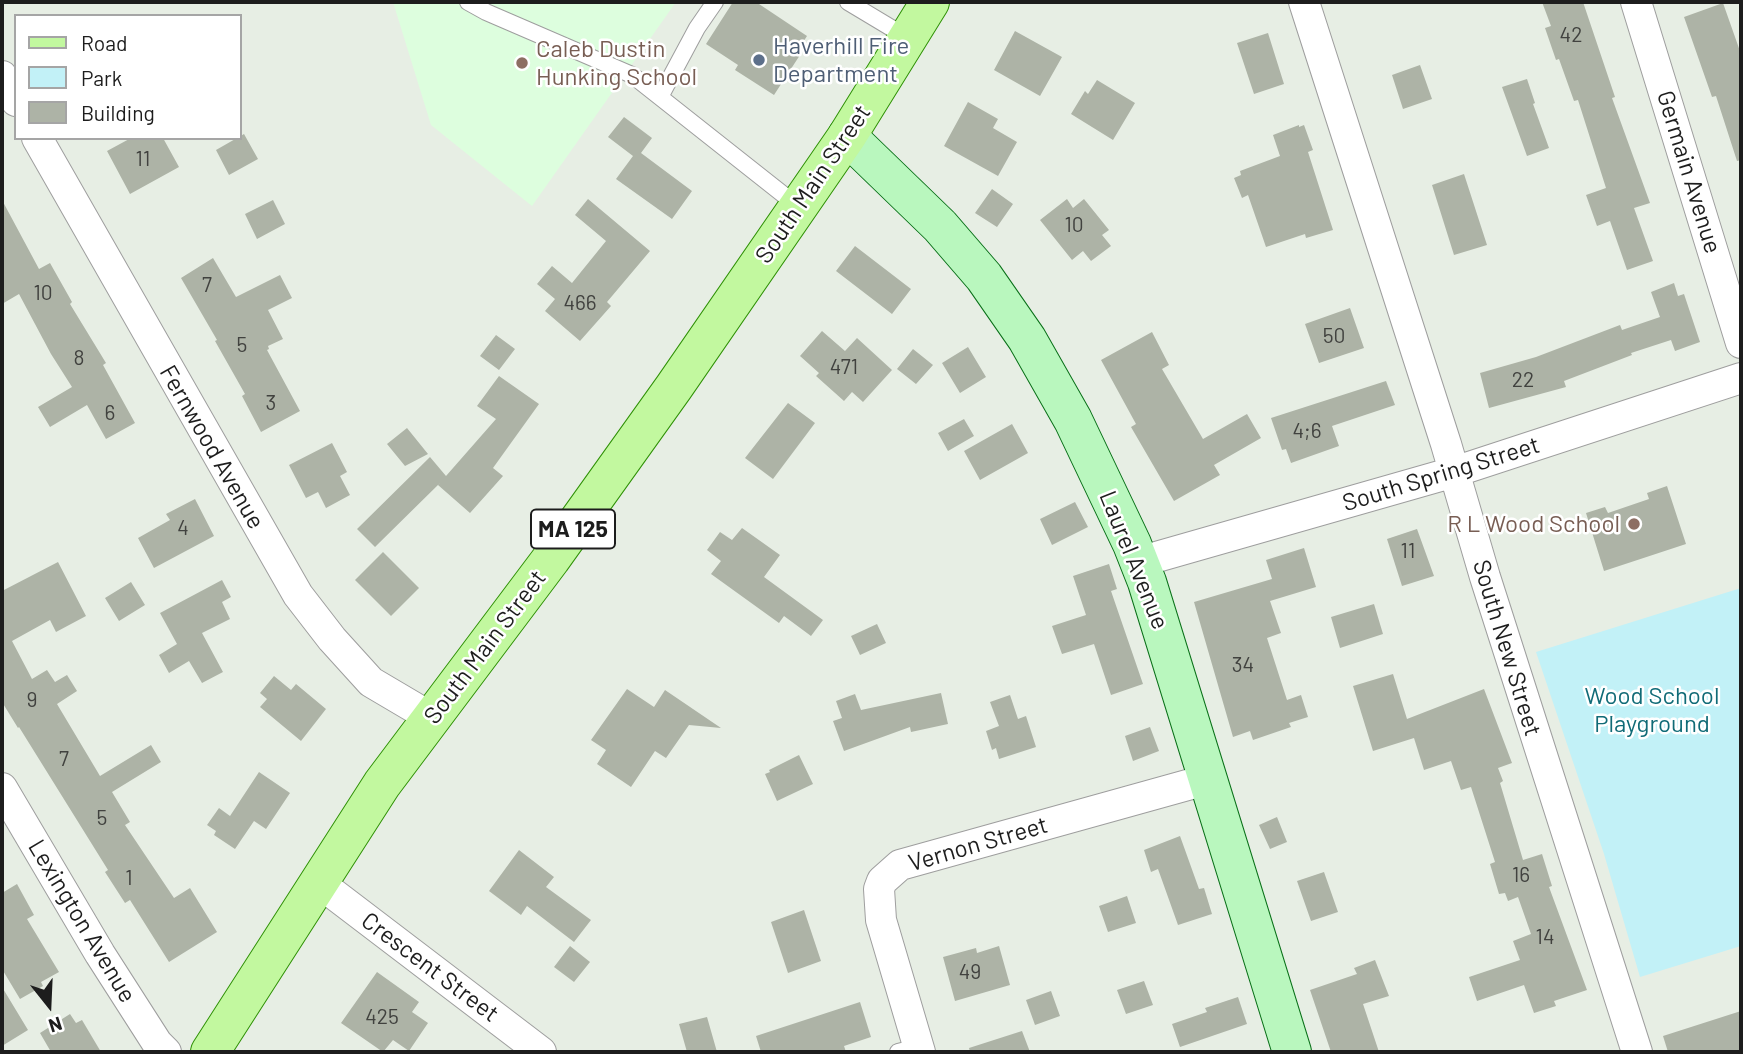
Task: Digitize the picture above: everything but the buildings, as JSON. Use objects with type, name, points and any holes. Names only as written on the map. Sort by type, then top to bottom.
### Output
[{"type":"main road","name":"South Main Street","points":[[210,1052],[382,784],[551,559],[799,207],[847,136],[930,2]]},
{"type":"main road","name":"Laurel Avenue","points":[[847,136],[940,226],[984,277],[1027,339],[1073,420],[1147,582],[1292,1052]]},
{"type":"street","name":"South New Street","points":[[1304,2],[1637,1052]]},
{"type":"street","name":"Germain Avenue","points":[[1636,2],[1741,343]]},
{"type":"street","points":[[2,76],[14,97]]},
{"type":"street","name":"Fernwood Avenue","points":[[38,140],[298,595],[332,639],[371,682],[432,718]]},
{"type":"street","name":"South Spring Street","points":[[1139,562],[1454,472],[1741,378]]},
{"type":"street","name":"Vernon Street","points":[[912,1050],[881,920],[879,889],[882,881],[900,865],[1209,779]]},
{"type":"street","name":"Lexington Avenue","points":[[2,788],[100,954],[157,1043],[166,1052]]},
{"type":"street","name":"Crescent Street","points":[[318,882],[541,1052]]},
{"type":"lane","points":[[468,2],[632,75],[799,207]]},
{"type":"lane","points":[[660,97],[697,28],[715,2]]},
{"type":"lane","points":[[848,2],[908,38]]},
{"type":"shaded area","name":"Caleb Dustin Hunking School","points":[[393,2],[676,2],[532,206],[431,125]]},
{"type":"green space","name":"Wood School Playground","points":[[1741,588],[1741,946],[1640,977],[1604,854],[1536,652]]},
{"type":"place","name":"Haverhill Fire Department","points":[[759,60]]},
{"type":"place","name":"Caleb Dustin Hunking School","points":[[522,63]]},
{"type":"place","name":"R L Wood School","points":[[1634,524]]}]
